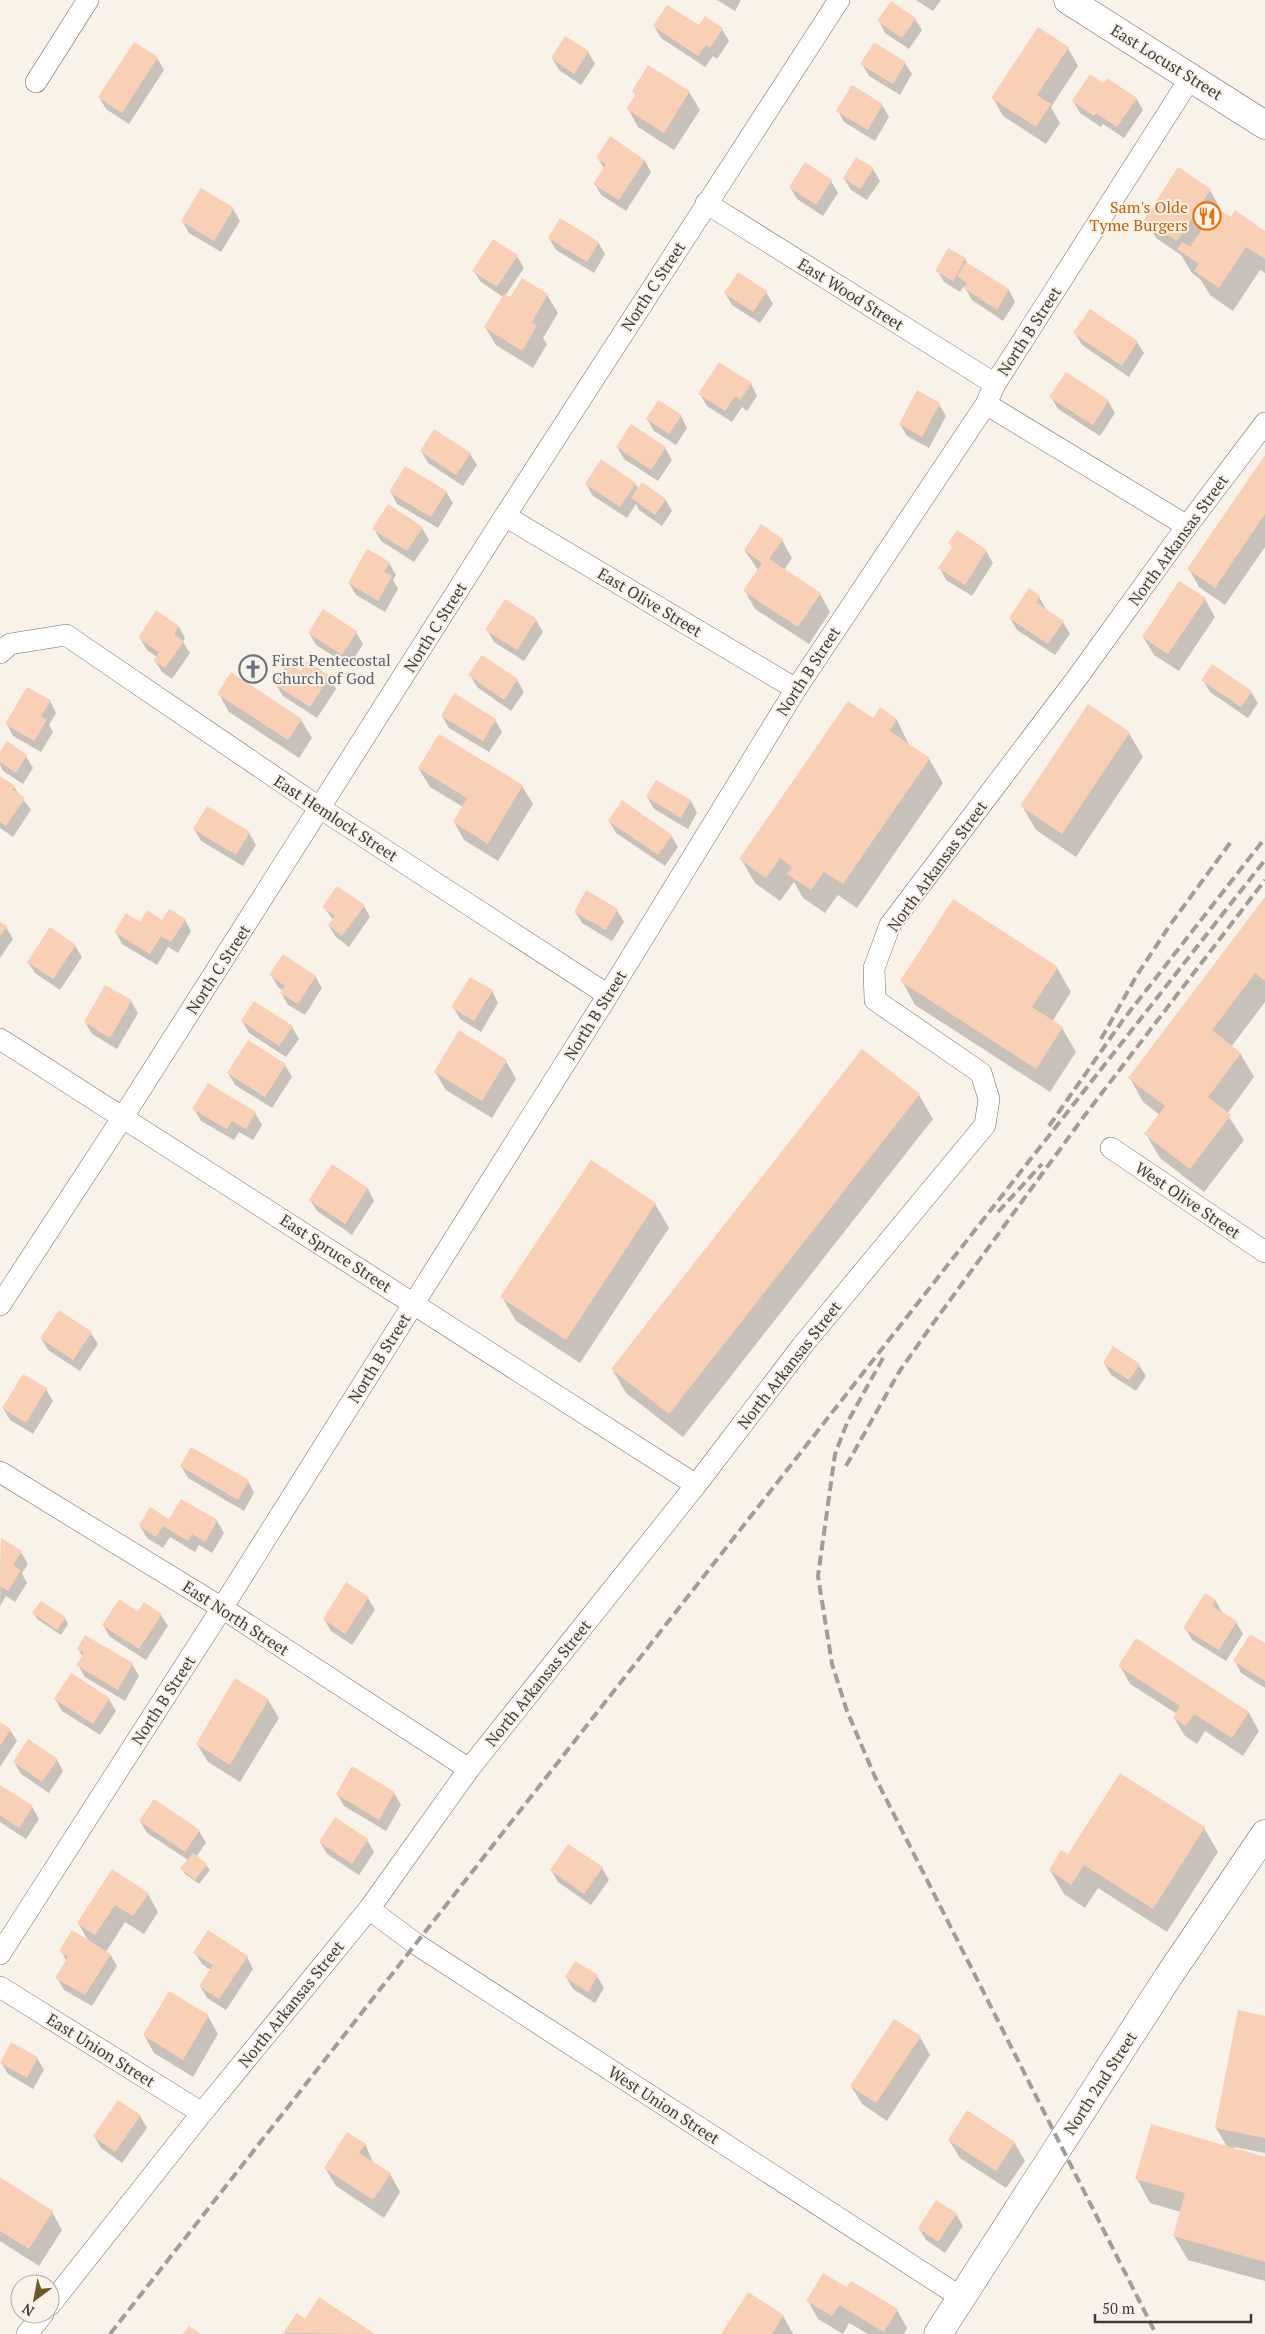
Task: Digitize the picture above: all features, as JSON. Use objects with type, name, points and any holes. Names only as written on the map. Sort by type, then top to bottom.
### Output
[{"type":"main road","name":"East Locust Street","points":[[1068,0],[1265,125]]},
{"type":"main road","name":"North 2nd Street","points":[[938,2334],[1168,1977],[1265,1834]]},
{"type":"street","points":[[36,82],[88,0]]},
{"type":"street","name":"North C Street","points":[[0,1305],[123,1117],[706,203],[839,0]]},
{"type":"street","name":"North B Street","points":[[0,1954],[222,1608],[608,995],[796,688],[986,404],[995,384],[1191,77]]},
{"type":"street","name":"East Wood Street","points":[[706,203],[995,384]]},
{"type":"street","points":[[986,404],[1187,526]]},
{"type":"street","name":"North Arkansas Street","points":[[60,2292],[202,2113],[369,1909],[469,1769],[696,1486],[802,1346],[985,1125],[989,1100],[981,1073],[876,1000],[874,968],[890,925],[1077,678],[1187,526],[1265,423]]},
{"type":"street","name":"East Olive Street","points":[[505,516],[796,688]]},
{"type":"street","name":"East Hemlock Street","points":[[0,653],[10,644],[66,635],[320,808],[608,995]]},
{"type":"street","name":"East Spruce Street","points":[[0,1039],[414,1303],[696,1486]]},
{"type":"street","name":"West Olive Street","points":[[1111,1148],[1265,1252]]},
{"type":"street","name":"East North Street","points":[[0,1472],[222,1608],[469,1769]]},
{"type":"street","name":"West Union Street","points":[[369,1909],[416,1944],[962,2298]]},
{"type":"street","name":"East Union Street","points":[[0,1987],[202,2113]]},
{"type":"street","points":[[27,2334],[35,2324]]},
{"type":"building","points":[[891,1],[916,18],[902,38],[877,21]]},
{"type":"building","points":[[667,5],[699,25],[705,16],[723,28],[710,48],[706,45],[698,56],[653,26]]},
{"type":"building","points":[[1038,27],[1069,47],[1037,95],[1051,104],[1036,127],[991,98]]},
{"type":"building","points":[[565,36],[589,51],[574,74],[551,58]]},
{"type":"building","points":[[134,42],[158,57],[122,113],[98,97]]},
{"type":"building","points":[[874,42],[906,62],[893,84],[860,64]]},
{"type":"building","points":[[648,65],[690,91],[664,133],[626,109],[636,94],[632,91]]},
{"type":"building","points":[[1090,74],[1103,83],[1107,78],[1137,98],[1117,127],[1096,113],[1094,116],[1072,101]]},
{"type":"building","points":[[852,85],[883,104],[868,130],[836,111]]},
{"type":"building","points":[[610,136],[645,160],[619,200],[593,184],[606,164],[596,158]]},
{"type":"building","points":[[856,157],[874,168],[860,189],[843,178]]},
{"type":"building","points":[[805,162],[832,180],[816,205],[789,187]]},
{"type":"building","points":[[1178,167],[1211,189],[1177,241],[1144,220]]},
{"type":"building","points":[[201,188],[234,208],[214,241],[181,221]]},
{"type":"building","points":[[1216,208],[1231,217],[1235,210],[1265,231],[1265,259],[1246,247],[1219,288],[1194,271],[1199,264],[1177,249],[1182,242],[1190,247]]},
{"type":"building","points":[[560,218],[599,242],[587,262],[548,238]]},
{"type":"building","points":[[493,239],[518,255],[497,287],[472,271]]},
{"type":"building","points":[[948,248],[966,258],[953,281],[935,271]]},
{"type":"building","points":[[966,262],[1009,289],[997,310],[964,288],[967,283],[957,276]]},
{"type":"building","points":[[738,272],[767,291],[753,312],[724,293]]},
{"type":"building","points":[[522,278],[548,294],[532,322],[537,326],[522,351],[484,327],[504,294],[510,297]]},
{"type":"building","points":[[1090,309],[1138,341],[1122,366],[1073,333]]},
{"type":"building","points":[[719,362],[752,383],[740,400],[735,396],[725,411],[698,394]]},
{"type":"building","points":[[1066,372],[1109,400],[1093,425],[1049,397]]},
{"type":"building","points":[[917,390],[940,403],[922,437],[899,424]]},
{"type":"building","points":[[658,400],[682,415],[669,434],[646,419]]},
{"type":"building","points":[[631,424],[666,447],[651,470],[616,447]]},
{"type":"building","points":[[434,429],[471,453],[456,475],[420,451]]},
{"type":"building","points":[[1265,455],[1265,514],[1215,588],[1187,569]]},
{"type":"building","points":[[601,459],[636,483],[620,507],[585,484]]},
{"type":"building","points":[[405,466],[447,491],[431,517],[389,492]]},
{"type":"building","points":[[642,482],[666,499],[655,515],[631,498]]},
{"type":"building","points":[[388,504],[423,527],[407,551],[372,529]]},
{"type":"building","points":[[761,524],[783,539],[769,559],[821,593],[798,627],[743,591],[762,563],[744,550]]},
{"type":"building","points":[[957,530],[987,550],[965,585],[938,568],[953,546],[948,543]]},
{"type":"building","points":[[367,549],[390,562],[384,572],[392,576],[378,601],[348,583]]},
{"type":"building","points":[[1179,581],[1206,598],[1168,654],[1142,637]]},
{"type":"building","points":[[1029,588],[1040,596],[1036,602],[1064,621],[1048,644],[1009,618]]},
{"type":"building","points":[[505,599],[537,619],[517,650],[485,630]]},
{"type":"building","points":[[323,609],[357,631],[342,655],[308,633]]},
{"type":"building","points":[[156,610],[179,626],[174,634],[184,641],[165,668],[153,661],[159,652],[138,638]]},
{"type":"building","points":[[482,655],[518,679],[504,700],[468,675]]},
{"type":"building","points":[[307,661],[330,676],[310,707],[274,684],[288,662],[301,671]]},
{"type":"building","points":[[1212,664],[1252,691],[1241,707],[1201,680]]},
{"type":"building","points":[[231,672],[302,719],[288,740],[217,694]]},
{"type":"building","points":[[27,687],[51,700],[41,716],[47,720],[34,741],[5,724]]},
{"type":"building","points":[[454,693],[496,719],[483,741],[441,716]]},
{"type":"building","points":[[848,701],[873,718],[880,707],[897,719],[890,731],[930,758],[843,884],[824,872],[811,890],[787,874],[792,867],[780,858],[766,878],[739,859]]},
{"type":"building","points":[[1088,704],[1130,732],[1062,834],[1020,806]]},
{"type":"building","points":[[439,734],[523,785],[488,844],[453,822],[467,798],[418,768]]},
{"type":"building","points":[[7,741],[27,755],[16,773],[0,762],[0,752]]},
{"type":"building","points":[[0,776],[15,786],[13,789],[25,798],[6,826],[0,822]]},
{"type":"building","points":[[656,780],[691,800],[681,818],[646,797]]},
{"type":"building","points":[[622,800],[672,835],[658,855],[608,821]]},
{"type":"building","points":[[207,806],[250,832],[236,855],[193,829]]},
{"type":"building","points":[[337,886],[365,905],[342,936],[328,925],[335,916],[322,907]]},
{"type":"building","points":[[586,890],[618,909],[606,930],[574,912]]},
{"type":"building","points":[[1265,897],[1265,981],[1255,973],[1212,1030],[1241,1053],[1208,1097],[1231,1115],[1190,1169],[1144,1134],[1165,1106],[1128,1078]]},
{"type":"building","points":[[953,899],[1058,967],[1032,1007],[1063,1027],[1036,1069],[900,981]]},
{"type":"building","points":[[169,909],[186,919],[171,942],[161,936],[150,954],[114,932],[126,913],[140,922],[147,910],[162,920]]},
{"type":"building","points":[[0,922],[7,926],[0,936]]},
{"type":"building","points":[[50,927],[76,945],[53,979],[27,962]]},
{"type":"building","points":[[283,954],[316,976],[298,1004],[280,993],[285,986],[269,975]]},
{"type":"building","points":[[470,977],[493,990],[474,1021],[451,1007]]},
{"type":"building","points":[[105,985],[132,1000],[110,1038],[84,1022]]},
{"type":"building","points":[[254,1001],[293,1026],[279,1046],[241,1021]]},
{"type":"building","points":[[459,1030],[507,1060],[482,1101],[434,1072]]},
{"type":"building","points":[[248,1040],[286,1064],[265,1097],[227,1073]]},
{"type":"building","points":[[862,1049],[920,1094],[669,1414],[611,1369]]},
{"type":"building","points":[[208,1083],[256,1112],[246,1129],[232,1121],[227,1129],[192,1109]]},
{"type":"building","points":[[591,1160],[656,1203],[566,1340],[500,1297]]},
{"type":"building","points":[[332,1164],[368,1188],[345,1224],[309,1200]]},
{"type":"building","points":[[59,1310],[92,1332],[73,1360],[40,1338]]},
{"type":"building","points":[[1113,1346],[1140,1364],[1129,1380],[1103,1363]]},
{"type":"building","points":[[23,1374],[47,1388],[26,1423],[2,1408]]},
{"type":"building","points":[[191,1447],[249,1480],[238,1500],[180,1466]]},
{"type":"building","points":[[181,1499],[218,1520],[205,1542],[192,1534],[188,1541],[163,1526],[156,1537],[139,1526],[150,1507],[169,1519]]},
{"type":"building","points":[[1,1538],[22,1551],[13,1565],[21,1570],[8,1591],[0,1586]]},
{"type":"building","points":[[346,1582],[369,1597],[345,1634],[323,1619]]},
{"type":"building","points":[[1205,1593],[1216,1600],[1212,1606],[1237,1621],[1219,1650],[1183,1628]]},
{"type":"building","points":[[119,1599],[138,1611],[144,1602],[162,1614],[139,1649],[102,1625]]},
{"type":"building","points":[[41,1601],[66,1617],[57,1630],[32,1613]]},
{"type":"building","points":[[1250,1634],[1265,1643],[1265,1681],[1233,1661]]},
{"type":"building","points":[[85,1635],[133,1663],[118,1690],[76,1665],[84,1653],[77,1649]]},
{"type":"building","points":[[1136,1638],[1249,1712],[1232,1738],[1194,1714],[1186,1726],[1173,1718],[1180,1706],[1118,1666]]},
{"type":"building","points":[[71,1673],[110,1698],[93,1724],[54,1699]]},
{"type":"building","points":[[235,1678],[269,1699],[230,1765],[196,1744]]},
{"type":"building","points":[[0,1722],[11,1729],[0,1746]]},
{"type":"building","points":[[28,1739],[58,1759],[42,1782],[13,1762]]},
{"type":"building","points":[[352,1766],[395,1792],[379,1820],[336,1794]]},
{"type":"building","points":[[1120,1773],[1205,1827],[1153,1909],[1084,1865],[1071,1885],[1049,1870],[1061,1850],[1068,1854]]},
{"type":"building","points":[[0,1785],[33,1806],[19,1828],[0,1815]]},
{"type":"building","points":[[154,1799],[200,1830],[185,1852],[139,1821]]},
{"type":"building","points":[[335,1817],[368,1839],[352,1864],[319,1842]]},
{"type":"building","points":[[568,1844],[603,1867],[584,1894],[550,1870]]},
{"type":"building","points":[[193,1853],[207,1864],[195,1880],[180,1868]]},
{"type":"building","points":[[112,1869],[149,1893],[133,1916],[115,1905],[95,1935],[77,1923]]},
{"type":"building","points":[[72,1930],[111,1954],[85,1995],[55,1978],[68,1957],[59,1951]]},
{"type":"building","points":[[208,1930],[248,1956],[219,1999],[199,1986],[213,1965],[193,1953]]},
{"type":"building","points":[[575,1961],[598,1975],[588,1992],[565,1977]]},
{"type":"building","points":[[169,1991],[209,2015],[183,2060],[143,2035]]},
{"type":"building","points":[[1238,2010],[1265,2016],[1265,2138],[1215,2128]]},
{"type":"building","points":[[894,2019],[921,2036],[876,2103],[850,2086]]},
{"type":"building","points":[[11,2042],[38,2057],[27,2078],[0,2063]]},
{"type":"building","points":[[118,2100],[141,2115],[115,2152],[93,2136]]},
{"type":"building","points":[[967,2110],[1015,2142],[996,2171],[948,2140]]},
{"type":"building","points":[[1151,2124],[1265,2157],[1265,2262],[1173,2236],[1185,2193],[1135,2179]]},
{"type":"building","points":[[347,2132],[366,2144],[359,2153],[391,2173],[373,2200],[324,2168]]},
{"type":"building","points":[[0,2177],[53,2211],[29,2249],[0,2231]]},
{"type":"building","points":[[936,2200],[957,2213],[938,2242],[918,2228]]},
{"type":"building","points":[[823,2273],[847,2287],[851,2281],[898,2309],[884,2332],[839,2305],[832,2316],[806,2301]]},
{"type":"building","points":[[748,2292],[784,2315],[772,2334],[721,2334]]},
{"type":"building","points":[[319,2297],[375,2334],[283,2333],[297,2313],[305,2319]]},
{"type":"building","points":[[189,2326],[201,2334],[183,2334]]},
{"type":"railway","points":[[1049,1126],[1123,1020],[1265,838]]},
{"type":"railway","points":[[1101,1039],[1137,975],[1170,925],[1233,839]]},
{"type":"railway","points":[[110,2334],[1265,860]]},
{"type":"railway","points":[[846,1466],[899,1372],[929,1329],[1085,1115],[1265,880]]},
{"type":"railway","points":[[998,1212],[1042,1164]]},
{"type":"railway","points":[[883,1358],[847,1423],[835,1454],[818,1576],[832,1664],[847,1711],[875,1777],[1156,2334]]},
{"type":"place","name":"Sam's Olde Tyme Burgers","points":[[1207,216]]},
{"type":"place","name":"First Pentecostal Church of God","points":[[253,669]]}]
